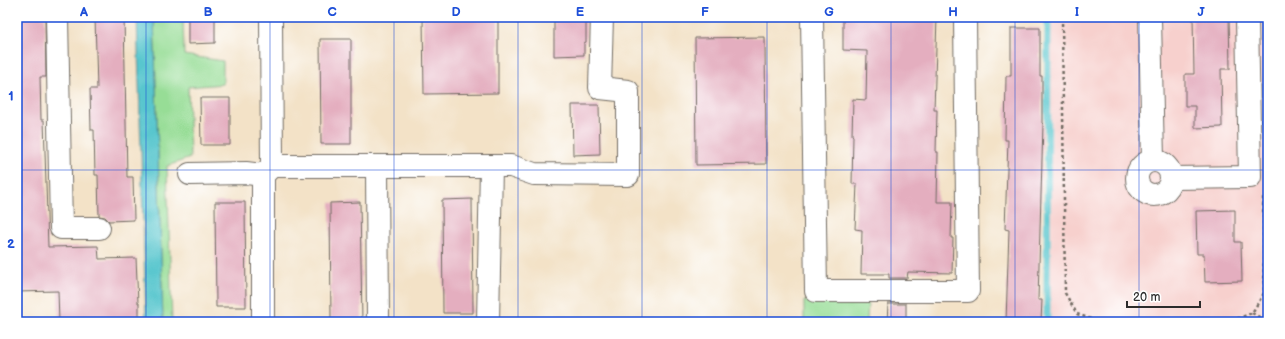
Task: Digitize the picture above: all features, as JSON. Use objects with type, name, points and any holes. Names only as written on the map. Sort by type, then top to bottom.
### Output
[{"type":"street","points":[[57,17],[61,228],[99,228]]},
{"type":"street","points":[[263,322],[271,17]]},
{"type":"street","points":[[190,174],[246,173],[267,170],[377,166],[511,166],[534,174],[628,175],[628,91],[600,88],[602,17]]},
{"type":"street","points":[[812,17],[816,291],[968,291],[965,17]]},
{"type":"street","points":[[1150,17],[1153,160]]},
{"type":"street","points":[[1171,178],[1250,177],[1247,17]]},
{"type":"street","points":[[1153,160],[1162,163],[1169,169],[1171,178],[1169,187],[1163,193],[1154,196],[1145,193],[1139,187],[1136,178],[1138,170],[1145,163],[1153,160]]},
{"type":"street","points":[[377,166],[378,322]]},
{"type":"street","points":[[488,322],[490,166]]},
{"type":"path","points":[[1252,312],[1268,322]]},
{"type":"shaded area","points":[[1047,17],[1268,17],[1268,322],[1044,322]]},
{"type":"green space","points":[[154,17],[183,17],[184,55],[223,61],[223,84],[188,87],[190,158],[167,166],[172,322],[163,322]]},
{"type":"green space","points":[[804,301],[868,302],[867,322],[804,322]]},
{"type":"water","points":[[137,17],[154,17],[163,322],[146,322]]},
{"type":"building","points":[[17,17],[45,17],[46,77],[40,77],[41,120],[44,120],[48,247],[98,246],[99,259],[136,258],[139,322],[59,322],[58,291],[17,292],[17,81],[20,81]]},
{"type":"building","points":[[95,17],[124,17],[127,177],[133,177],[134,220],[109,221],[105,217],[99,216],[98,175],[95,175],[94,130],[91,130],[90,89],[97,89]]},
{"type":"building","points":[[188,17],[215,17],[215,43],[188,44]]},
{"type":"building","points":[[423,17],[498,17],[498,93],[424,94]]},
{"type":"building","points":[[554,17],[586,17],[586,42],[584,43],[584,55],[554,56]]},
{"type":"building","points":[[843,17],[937,17],[934,110],[937,110],[937,202],[952,202],[952,273],[908,272],[907,278],[889,278],[889,274],[861,274],[862,230],[855,229],[857,184],[852,184],[852,135],[853,99],[866,100],[867,51],[843,50]]},
{"type":"building","points":[[1193,17],[1229,17],[1230,69],[1221,69],[1222,127],[1195,128],[1195,106],[1185,106],[1185,74],[1194,74]]},
{"type":"building","points":[[1011,28],[1040,28],[1040,76],[1042,76],[1043,124],[1038,300],[1042,300],[1041,322],[1006,322],[1009,230],[1005,229],[1008,140],[1005,140],[1006,76],[1011,76]]},
{"type":"building","points":[[765,37],[766,164],[696,165],[695,38]]},
{"type":"building","points":[[320,39],[351,39],[351,144],[321,144]]},
{"type":"building","points":[[200,98],[230,98],[230,145],[201,145]]},
{"type":"building","points":[[572,105],[599,105],[600,154],[573,155]]},
{"type":"building","points":[[472,199],[473,313],[443,313],[442,200]]},
{"type":"building","points":[[215,202],[245,202],[246,307],[216,307]]},
{"type":"building","points":[[360,202],[362,322],[331,322],[330,203]]},
{"type":"building","points":[[1235,210],[1235,242],[1241,242],[1242,281],[1205,282],[1204,254],[1197,254],[1196,211]]},
{"type":"building","points":[[888,304],[906,304],[906,322],[887,322]]},
{"type":"waterway","points":[[1047,322],[1048,17]]}]
